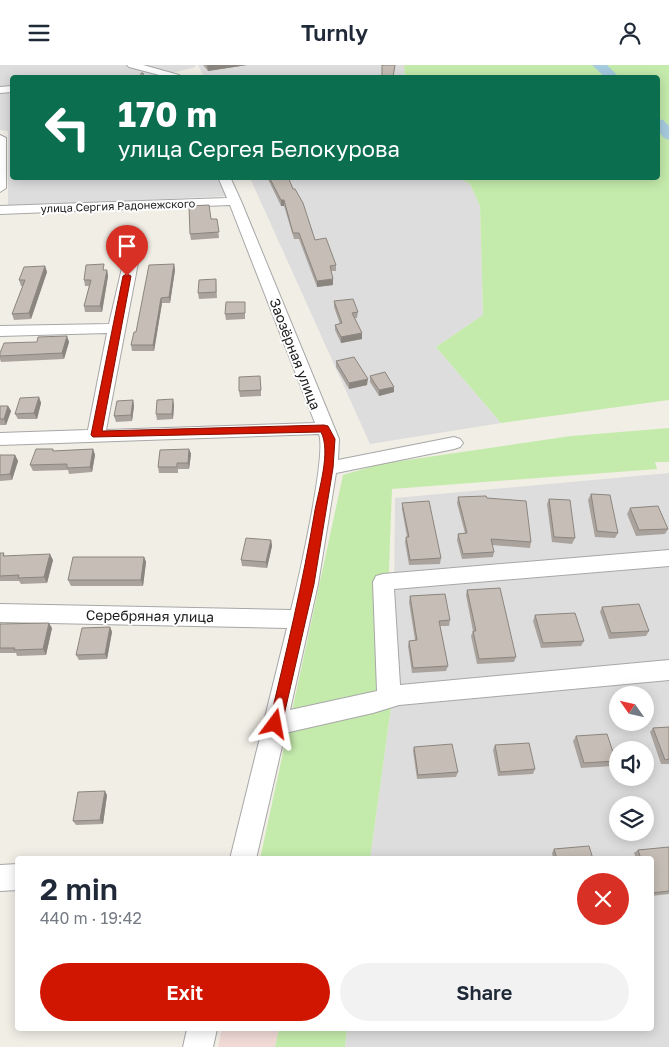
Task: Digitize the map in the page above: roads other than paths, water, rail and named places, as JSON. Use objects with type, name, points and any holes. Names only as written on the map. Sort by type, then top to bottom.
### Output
[{"type":"street","points":[[132,65],[169,75]]},
{"type":"street","points":[[0,138],[0,188]]},
{"type":"street","name":"Заозёрная улица","points":[[225,180],[330,439],[328,468],[308,584],[244,856]]},
{"type":"street","name":"улица Сергия Радонежского","points":[[1,211],[235,201]]},
{"type":"street","points":[[96,435],[116,328],[135,242]]},
{"type":"street","points":[[0,331],[116,328]]},
{"type":"street","points":[[0,439],[324,428]]},
{"type":"street","points":[[328,468],[454,443]]},
{"type":"street","points":[[389,698],[383,582],[669,558]]},
{"type":"street","name":"Серебряная улица","points":[[0,613],[299,619]]},
{"type":"street","points":[[275,724],[418,693],[669,670]]},
{"type":"street","points":[[0,878],[15,877]]},
{"type":"street","points":[[198,1047],[202,1031]]},
{"type":"waterway","points":[[599,65],[610,75]]},
{"type":"waterway","points":[[660,125],[669,135]]}]
